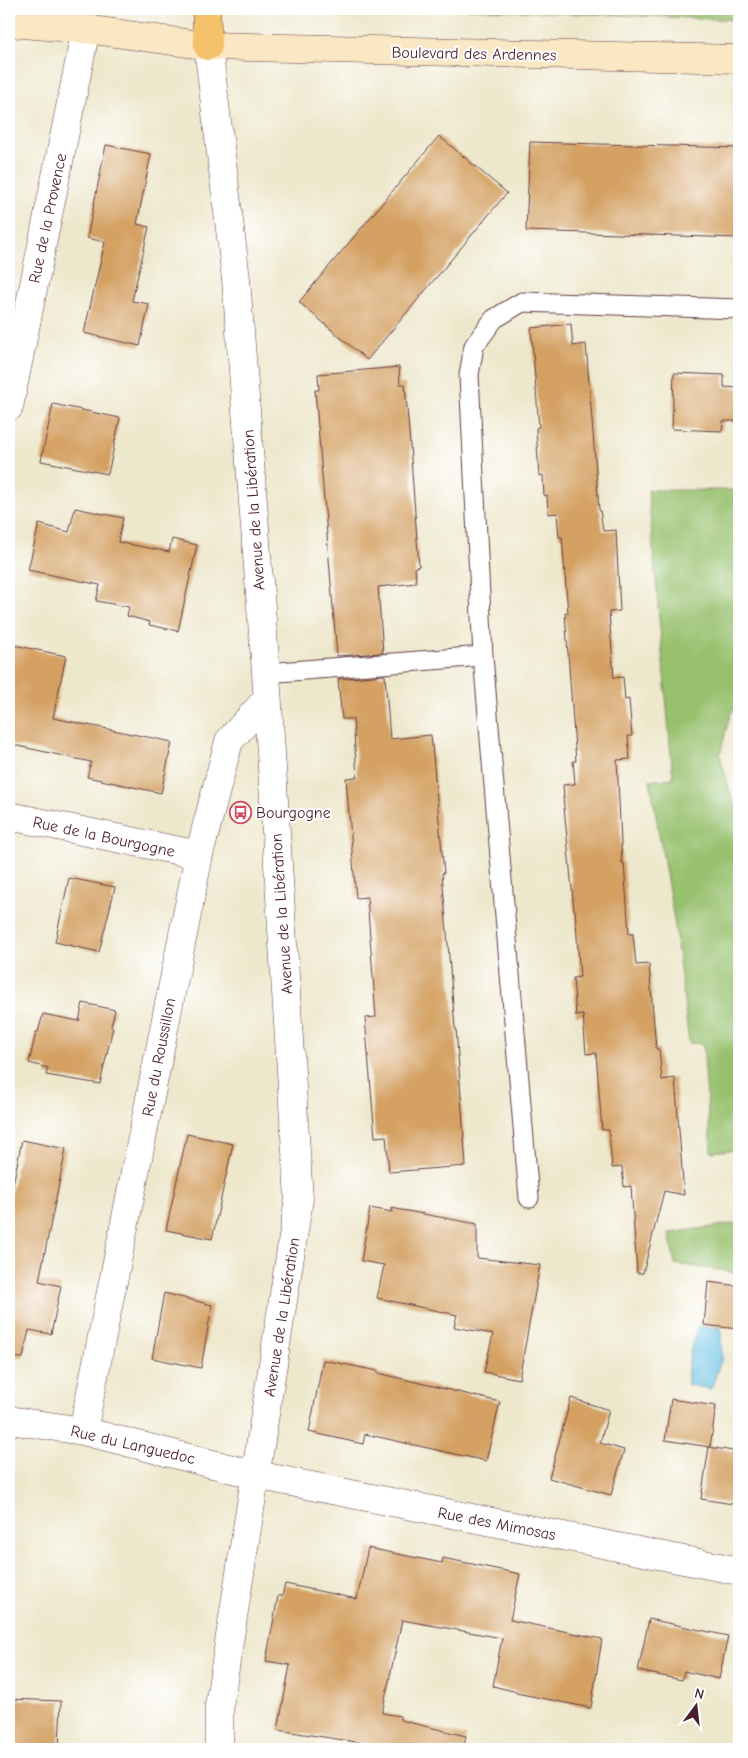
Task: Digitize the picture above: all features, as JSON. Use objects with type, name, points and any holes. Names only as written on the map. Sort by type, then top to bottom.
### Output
[{"type":"main road","points":[[206,9],[208,46]]},
{"type":"main road","name":"Boulevard des Ardennes","points":[[9,23],[86,29],[208,46],[739,59]]},
{"type":"street","name":"Rue de la Provence","points":[[9,407],[86,29]]},
{"type":"street","name":"Avenue de la Libération","points":[[208,46],[236,279],[266,686],[299,1199],[219,1706],[219,1749]]},
{"type":"street","name":"Rue du Roussillon","points":[[83,1431],[199,855],[229,741],[266,686]]},
{"type":"street","name":"Rue de la Bourgogne","points":[[9,816],[199,855]]},
{"type":"street","name":"Rue du Languedoc","points":[[9,1420],[83,1431],[256,1475]]},
{"type":"street","name":"Rue des Mimosas","points":[[256,1475],[739,1571]]},
{"type":"lane","points":[[530,1198],[483,656],[469,375],[474,346],[494,319],[522,302],[739,309]]},
{"type":"lane","points":[[266,686],[483,656]]},
{"type":"green space","points":[[467,9],[739,9],[739,20]]},
{"type":"green space","points":[[648,490],[739,490],[739,702],[730,715],[720,755],[739,816],[739,1193],[734,1150],[711,1152],[703,1044],[689,1043],[674,920],[650,781],[673,778]]},
{"type":"green space","points":[[739,1223],[739,1273],[675,1264],[669,1233]]},
{"type":"water","points":[[698,1326],[721,1328],[722,1358],[711,1389],[688,1385],[690,1355]]},
{"type":"building","points":[[439,136],[507,193],[367,360],[299,302]]},
{"type":"building","points":[[530,142],[739,148],[739,238],[526,231]]},
{"type":"building","points":[[106,145],[151,154],[137,224],[149,227],[132,301],[149,304],[140,346],[84,333],[105,242],[87,238]]},
{"type":"building","points":[[571,324],[573,346],[586,344],[599,510],[603,531],[616,530],[620,611],[609,612],[614,678],[623,677],[625,700],[629,699],[632,736],[628,736],[630,759],[617,760],[622,863],[624,863],[629,934],[633,934],[636,965],[649,964],[656,1049],[659,1049],[662,1080],[675,1078],[684,1195],[664,1191],[643,1273],[637,1273],[631,1186],[624,1187],[622,1167],[612,1168],[609,1130],[602,1130],[596,1053],[586,1054],[583,1015],[576,1016],[573,978],[580,977],[563,797],[563,785],[575,784],[573,761],[576,761],[565,613],[568,613],[562,537],[559,537],[557,513],[548,514],[547,495],[544,496],[543,475],[539,476],[536,428],[539,427],[531,328]]},
{"type":"building","points":[[399,367],[400,384],[405,384],[409,432],[419,566],[415,567],[416,583],[378,587],[383,653],[337,656],[315,390],[319,390],[318,374]]},
{"type":"building","points":[[674,373],[724,375],[724,387],[739,388],[739,421],[723,421],[722,431],[672,429]]},
{"type":"building","points":[[53,404],[120,418],[108,474],[41,461]]},
{"type":"building","points":[[75,508],[123,518],[118,542],[169,552],[172,539],[197,545],[178,631],[149,625],[150,622],[127,616],[129,607],[96,601],[100,585],[28,570],[39,524],[69,532]]},
{"type":"building","points":[[9,644],[66,656],[53,718],[172,742],[161,793],[87,777],[91,762],[9,744]]},
{"type":"building","points":[[385,675],[390,739],[431,735],[444,873],[442,873],[466,1166],[389,1172],[386,1136],[375,1137],[365,1018],[376,1017],[367,897],[356,898],[346,778],[357,777],[353,719],[342,719],[338,679]]},
{"type":"building","points":[[69,878],[115,887],[99,952],[55,942]]},
{"type":"building","points":[[83,1003],[115,1010],[100,1084],[46,1075],[48,1068],[29,1063],[36,1032],[38,1032],[43,1014],[79,1021]]},
{"type":"building","points":[[187,1134],[233,1144],[212,1239],[166,1230]]},
{"type":"building","points":[[22,1140],[66,1149],[39,1281],[61,1286],[51,1334],[29,1330],[23,1358],[9,1357],[9,1204]]},
{"type":"building","points":[[370,1208],[392,1212],[391,1208],[477,1224],[477,1258],[540,1265],[519,1379],[484,1372],[493,1334],[454,1327],[457,1315],[377,1298],[384,1265],[361,1261]]},
{"type":"building","points":[[708,1282],[739,1286],[738,1329],[704,1325]]},
{"type":"building","points":[[164,1293],[212,1305],[201,1368],[152,1358]]},
{"type":"building","points":[[323,1360],[378,1371],[378,1373],[500,1402],[486,1461],[365,1434],[363,1444],[309,1432]]},
{"type":"building","points":[[571,1398],[609,1410],[600,1443],[624,1450],[611,1495],[549,1478]]},
{"type":"building","points":[[671,1399],[716,1406],[710,1447],[665,1440]]},
{"type":"building","points":[[709,1447],[739,1452],[739,1505],[701,1499]]},
{"type":"building","points":[[368,1548],[442,1563],[443,1558],[520,1574],[510,1620],[602,1639],[591,1708],[516,1693],[493,1686],[502,1638],[402,1620],[382,1713],[400,1716],[400,1720],[466,1736],[463,1749],[402,1749],[278,1730],[290,1665],[266,1661],[278,1596],[282,1596],[285,1584],[357,1599]]},
{"type":"building","points":[[649,1619],[728,1636],[719,1679],[684,1671],[682,1680],[638,1671]]},
{"type":"building","points":[[9,1699],[61,1701],[59,1749],[9,1749]]},
{"type":"place","name":"Bourgogne","points":[[240,812]]}]
